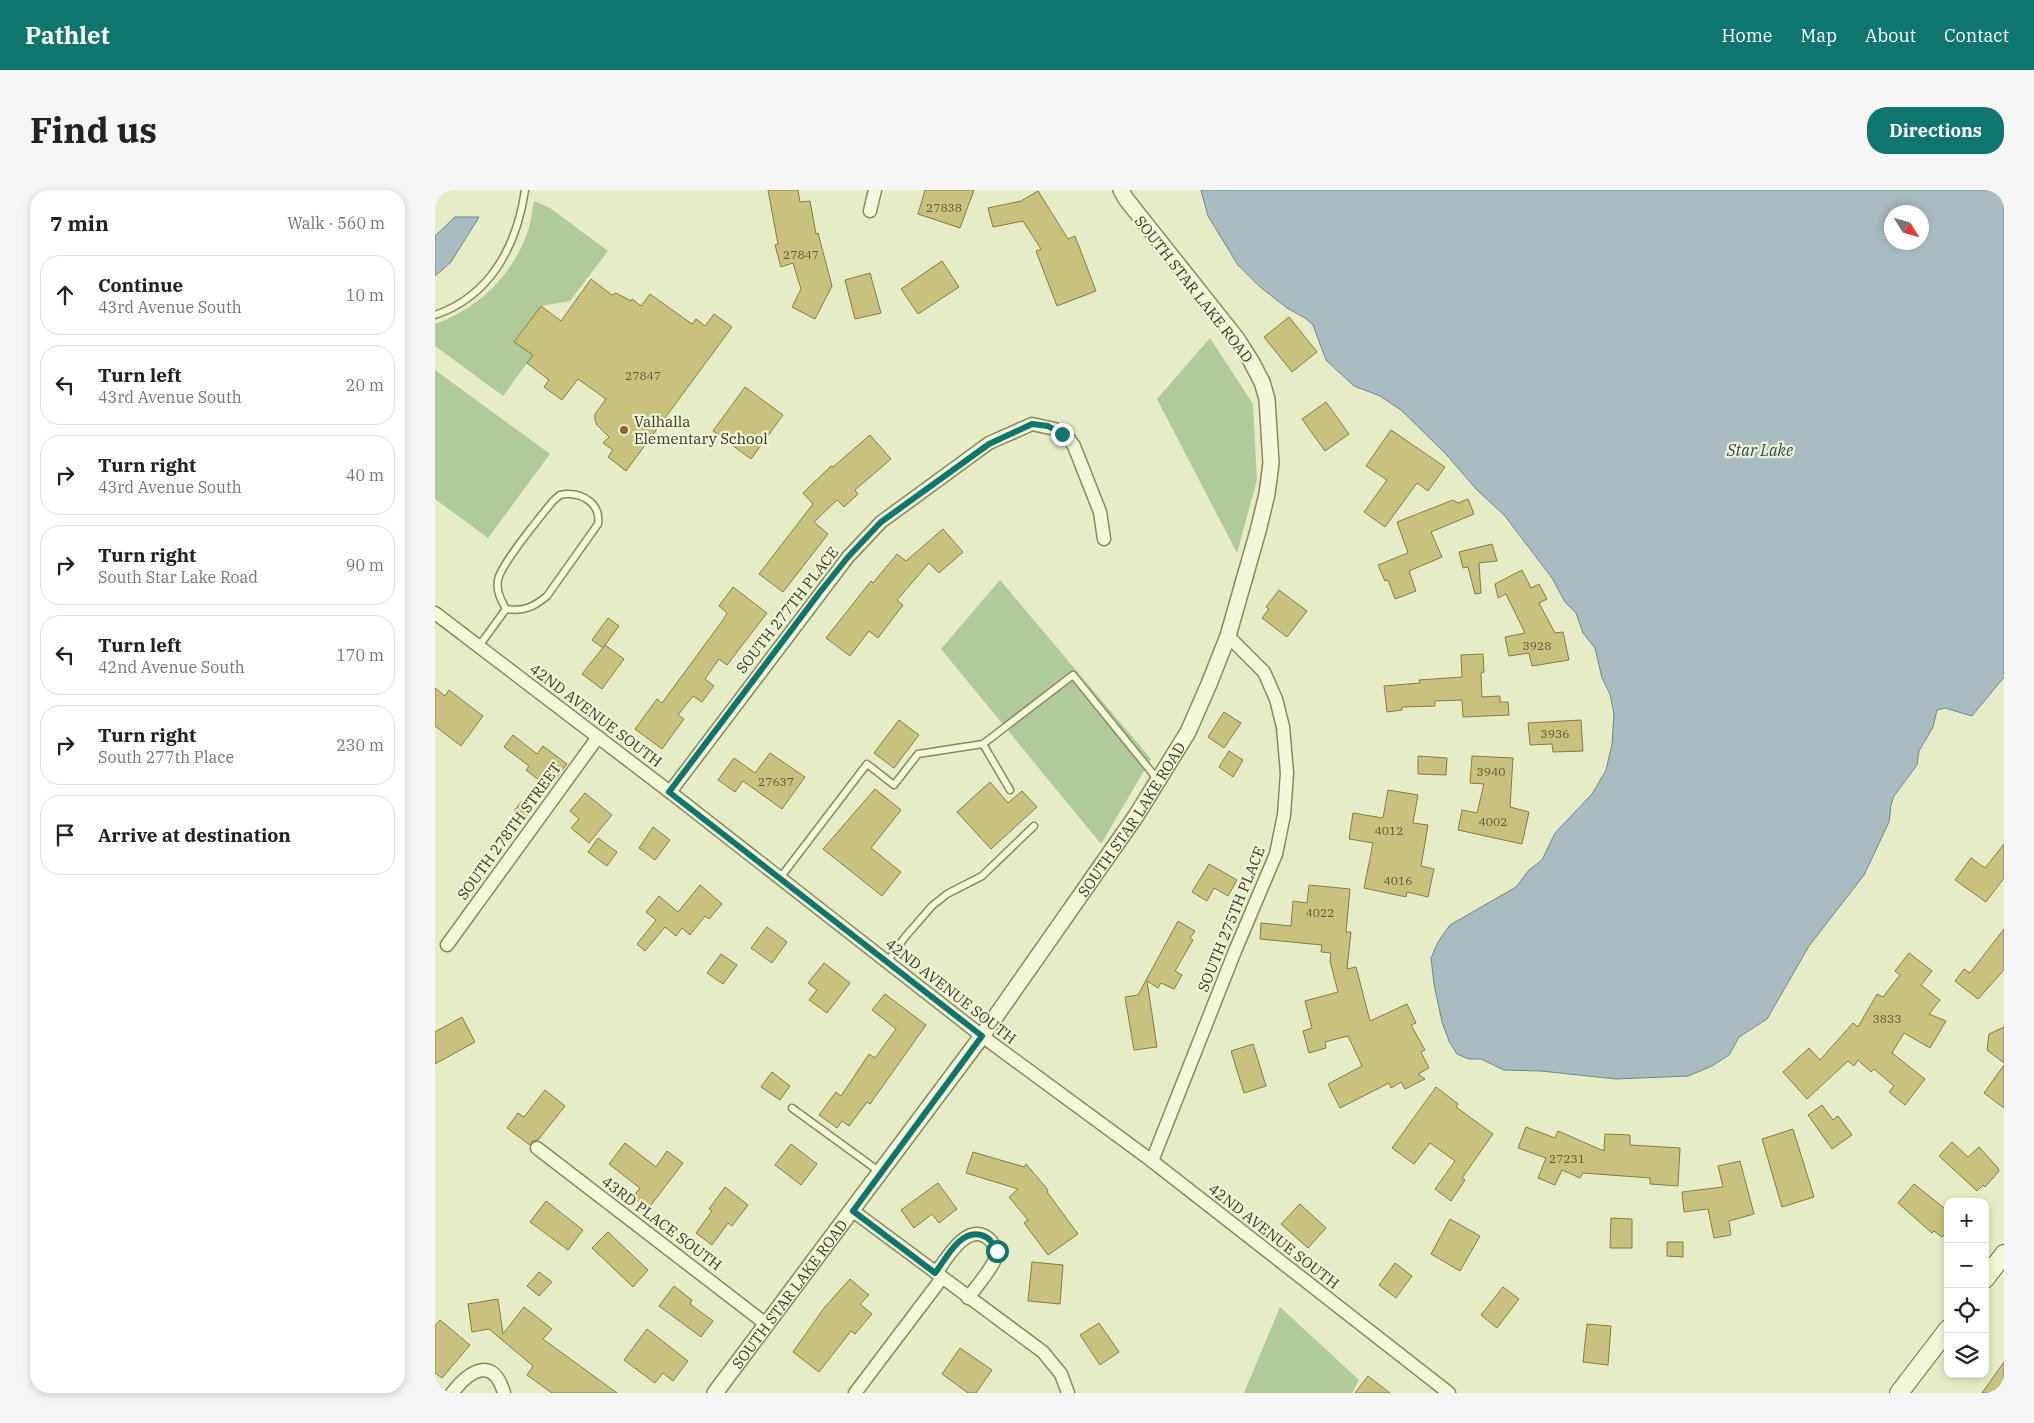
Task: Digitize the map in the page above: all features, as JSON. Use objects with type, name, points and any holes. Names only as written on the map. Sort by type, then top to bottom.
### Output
[{"type":"main road","points":[[1989,1274],[2004,1254]]},
{"type":"main road","points":[[1899,1393],[1945,1333]]},
{"type":"street","points":[[870,211],[875,190]]},
{"type":"street","name":"SOUTH STAR LAKE ROAD","points":[[715,1393],[853,1211],[982,1036],[1136,816],[1188,732],[1228,636],[1267,494],[1271,462],[1267,399],[1262,382],[1237,339],[1125,199],[1121,190]]},
{"type":"street","name":"SOUTH 277TH PLACE","points":[[669,792],[848,557],[881,522],[989,444],[1032,424],[1048,426],[1062,434],[1074,446],[1097,504],[1104,539]]},
{"type":"street","name":"42ND AVENUE SOUTH","points":[[435,613],[598,737],[982,1036],[1152,1161],[1449,1393]]},
{"type":"street","name":"SOUTH 275TH PLACE","points":[[1152,1161],[1235,951],[1276,854],[1284,815],[1287,773],[1283,727],[1275,699],[1264,672],[1228,636]]},
{"type":"street","name":"SOUTH 278TH STREET","points":[[447,945],[598,737]]},
{"type":"street","name":"43RD PLACE SOUTH","points":[[537,1148],[766,1324]]},
{"type":"street","points":[[853,1211],[1043,1352],[1061,1374],[1068,1393]]},
{"type":"street","points":[[855,1393],[964,1238],[977,1234],[989,1239],[997,1251],[995,1259],[969,1298]]},
{"type":"street","points":[[452,1393],[463,1379],[479,1370],[492,1374],[501,1384],[504,1393]]},
{"type":"lane","points":[[435,315],[461,302],[488,280],[497,269],[513,240],[525,190]]},
{"type":"lane","points":[[566,494],[579,495],[586,498],[597,510],[598,524],[547,596],[539,603],[524,610],[506,609],[497,586],[501,571],[553,501],[560,495],[566,494]]},
{"type":"lane","points":[[479,646],[506,609]]},
{"type":"lane","points":[[780,878],[867,764],[894,784],[918,754],[983,744],[1073,675],[1158,780]]},
{"type":"lane","points":[[983,744],[1010,790]]},
{"type":"lane","points":[[887,962],[905,937],[932,906],[947,894],[982,876],[1034,826]]},
{"type":"lane","points":[[792,1108],[881,1173]]},
{"type":"green space","points":[[534,201],[550,208],[608,251],[570,301],[541,306],[514,341],[533,355],[503,396],[435,346],[435,324],[466,309],[480,299],[503,276],[513,262],[528,231]]},
{"type":"green space","points":[[1210,338],[1253,404],[1257,480],[1237,553],[1157,399]]},
{"type":"green space","points":[[435,370],[550,454],[488,538],[435,499]]},
{"type":"green space","points":[[1000,580],[1151,759],[1101,844],[941,649]]},
{"type":"green space","points":[[1280,1307],[1359,1380],[1352,1393],[1244,1393]]},
{"type":"water","name":"Star Lake","points":[[1201,190],[2004,190],[2004,677],[1972,716],[1945,708],[1937,710],[1933,727],[1919,751],[1917,765],[1894,796],[1889,822],[1864,875],[1809,946],[1767,1019],[1739,1037],[1729,1055],[1712,1066],[1688,1076],[1616,1079],[1541,1071],[1504,1070],[1481,1059],[1469,1059],[1457,1054],[1449,1041],[1442,1022],[1431,958],[1438,942],[1450,925],[1516,887],[1529,870],[1542,860],[1555,833],[1592,794],[1606,770],[1612,744],[1614,714],[1610,694],[1602,678],[1595,648],[1583,633],[1576,613],[1565,602],[1552,578],[1505,516],[1477,490],[1445,453],[1401,410],[1380,396],[1354,386],[1326,360],[1313,325],[1259,286],[1238,265],[1208,216]]},
{"type":"water","points":[[455,217],[479,217],[451,262],[435,276],[435,236]]},
{"type":"building","points":[[768,190],[798,190],[800,202],[810,201],[816,234],[818,233],[832,286],[815,319],[792,307],[801,289],[793,263],[781,267],[775,245],[778,244]]},
{"type":"building","points":[[925,190],[974,190],[960,228],[918,214]]},
{"type":"building","points":[[1038,191],[1068,239],[1075,236],[1096,291],[1057,306],[1036,251],[1041,249],[1023,221],[993,227],[988,208],[1021,201]]},
{"type":"building","points":[[942,261],[959,287],[918,314],[901,289]]},
{"type":"building","points":[[870,273],[881,313],[855,319],[845,280]]},
{"type":"building","points":[[591,279],[612,295],[616,293],[631,301],[632,299],[641,306],[650,294],[692,324],[696,319],[705,326],[714,314],[732,327],[626,471],[608,457],[613,450],[603,443],[609,437],[597,425],[595,420],[595,414],[606,399],[578,379],[562,400],[544,387],[549,380],[527,363],[533,355],[514,342],[541,306],[561,321]]},
{"type":"building","points":[[1289,317],[1317,352],[1292,372],[1264,337]]},
{"type":"building","points":[[745,387],[783,415],[751,459],[713,431]]},
{"type":"building","points":[[1326,402],[1349,434],[1325,451],[1302,419]]},
{"type":"building","points":[[1391,430],[1445,467],[1428,491],[1417,483],[1385,527],[1364,512],[1387,480],[1366,466]]},
{"type":"building","points":[[870,435],[891,459],[855,490],[858,494],[844,507],[837,500],[814,522],[828,534],[783,592],[759,574],[813,504],[803,493],[831,466],[833,467]]},
{"type":"building","points":[[1468,499],[1474,514],[1431,532],[1442,557],[1409,571],[1416,591],[1395,599],[1388,580],[1385,581],[1378,565],[1408,553],[1397,522],[1453,500],[1458,503]]},
{"type":"building","points":[[943,529],[963,552],[939,573],[929,563],[897,600],[903,605],[878,638],[869,631],[850,656],[826,638],[871,581],[873,583],[897,554],[906,561]]},
{"type":"building","points":[[1492,544],[1497,561],[1479,563],[1481,593],[1475,594],[1468,567],[1463,568],[1459,552]]},
{"type":"building","points":[[1522,570],[1531,588],[1539,584],[1547,599],[1539,603],[1555,633],[1563,632],[1569,660],[1532,666],[1529,653],[1509,656],[1505,637],[1525,633],[1506,594],[1498,598],[1495,584]]},
{"type":"building","points":[[733,587],[767,613],[727,665],[719,659],[705,679],[714,686],[702,702],[693,696],[678,715],[684,719],[662,749],[635,729],[657,699],[662,703],[723,620],[727,613],[719,606]]},
{"type":"building","points":[[1279,590],[1307,611],[1287,637],[1262,618],[1269,609],[1266,607]]},
{"type":"building","points":[[608,618],[619,626],[603,648],[592,640]]},
{"type":"building","points":[[605,645],[624,659],[602,689],[582,674]]},
{"type":"building","points":[[1483,654],[1484,672],[1481,673],[1482,697],[1500,696],[1500,702],[1508,702],[1509,715],[1463,717],[1462,700],[1435,701],[1435,706],[1402,707],[1402,710],[1387,712],[1384,686],[1420,683],[1419,680],[1462,677],[1461,655]]},
{"type":"building","points":[[435,688],[445,696],[449,690],[483,716],[461,746],[435,726]]},
{"type":"building","points":[[1224,712],[1241,723],[1224,748],[1208,737]]},
{"type":"building","points":[[899,720],[919,735],[894,768],[874,753]]},
{"type":"building","points":[[1581,720],[1583,751],[1553,752],[1552,744],[1530,745],[1528,723]]},
{"type":"building","points":[[513,735],[537,754],[543,746],[567,764],[549,788],[526,770],[529,766],[504,747]]},
{"type":"building","points":[[1229,751],[1243,760],[1233,777],[1219,767]]},
{"type":"building","points":[[770,753],[805,777],[782,809],[743,781],[735,792],[718,780],[734,758],[755,773]]},
{"type":"building","points":[[1418,756],[1447,758],[1446,775],[1418,774]]},
{"type":"building","points":[[1472,756],[1513,758],[1510,807],[1529,812],[1522,844],[1458,830],[1462,810],[1477,813],[1484,784],[1470,783]]},
{"type":"building","points":[[990,782],[1008,803],[1022,791],[1037,807],[991,849],[957,812]]},
{"type":"building","points":[[875,789],[901,810],[871,848],[901,872],[882,896],[823,849]]},
{"type":"building","points":[[1388,790],[1418,795],[1413,823],[1428,825],[1421,866],[1434,869],[1428,897],[1407,892],[1406,897],[1364,888],[1373,843],[1349,839],[1353,813],[1383,818]]},
{"type":"building","points":[[585,793],[612,815],[589,843],[571,828],[579,819],[570,811]]},
{"type":"building","points":[[521,802],[532,810],[524,819],[514,811]]},
{"type":"building","points":[[653,827],[670,840],[655,860],[639,848]]},
{"type":"building","points":[[598,838],[617,852],[607,866],[588,852]]},
{"type":"building","points":[[2004,844],[2004,878],[1986,902],[1955,880],[1971,858],[1985,868]]},
{"type":"building","points":[[1209,864],[1237,880],[1228,896],[1214,888],[1207,901],[1192,892]]},
{"type":"building","points":[[700,885],[722,904],[709,919],[705,916],[690,935],[682,928],[676,936],[665,927],[645,951],[637,944],[656,920],[646,912],[659,896],[678,912]]},
{"type":"building","points":[[1309,885],[1350,889],[1346,932],[1351,932],[1347,969],[1356,967],[1370,1021],[1407,1004],[1416,1023],[1411,1025],[1425,1050],[1421,1052],[1429,1068],[1418,1074],[1425,1079],[1405,1089],[1401,1082],[1391,1088],[1389,1083],[1340,1108],[1328,1084],[1362,1066],[1348,1036],[1325,1042],[1326,1048],[1309,1053],[1303,1031],[1312,1028],[1305,1001],[1338,992],[1330,961],[1331,953],[1321,952],[1322,945],[1260,939],[1261,923],[1291,926],[1293,901],[1307,903]]},
{"type":"building","points":[[1178,921],[1195,931],[1190,938],[1193,940],[1175,971],[1182,975],[1174,989],[1161,983],[1158,988],[1147,981],[1157,1047],[1134,1050],[1125,997],[1138,995]]},
{"type":"building","points":[[767,927],[787,942],[772,963],[751,948]]},
{"type":"building","points":[[2004,929],[2004,970],[1978,999],[1955,981],[1964,969],[1970,973]]},
{"type":"building","points":[[1909,953],[1932,971],[1921,985],[1940,1000],[1929,1014],[1946,1021],[1930,1048],[1904,1033],[1892,1053],[1925,1079],[1905,1105],[1889,1092],[1894,1086],[1874,1069],[1871,1072],[1858,1060],[1854,1066],[1848,1061],[1807,1099],[1783,1072],[1809,1048],[1820,1060],[1853,1023],[1858,1027],[1877,994],[1883,997],[1900,975],[1895,971]]},
{"type":"building","points":[[721,954],[737,965],[723,984],[707,973]]},
{"type":"building","points":[[824,963],[850,983],[827,1013],[809,1000],[817,990],[808,983]]},
{"type":"building","points":[[885,994],[926,1025],[870,1104],[867,1102],[849,1126],[842,1121],[837,1128],[819,1115],[836,1092],[841,1096],[869,1054],[875,1058],[896,1029],[872,1010]]},
{"type":"building","points":[[462,1017],[475,1042],[435,1064],[435,1032]]},
{"type":"building","points":[[2004,1027],[2004,1063],[1987,1050],[1989,1034]]},
{"type":"building","points":[[1253,1044],[1266,1086],[1244,1093],[1231,1051]]},
{"type":"building","points":[[2004,1065],[2004,1108],[1984,1093]]},
{"type":"building","points":[[772,1072],[790,1086],[780,1100],[761,1087]]},
{"type":"building","points":[[1436,1087],[1458,1104],[1456,1107],[1493,1134],[1462,1178],[1465,1180],[1451,1201],[1435,1189],[1455,1161],[1430,1143],[1414,1164],[1392,1148]]},
{"type":"building","points":[[545,1090],[565,1106],[538,1140],[533,1141],[530,1145],[507,1128],[518,1113],[524,1117]]},
{"type":"building","points":[[1822,1105],[1833,1120],[1838,1116],[1852,1135],[1832,1149],[1808,1115]]},
{"type":"building","points":[[1526,1127],[1555,1138],[1558,1131],[1604,1151],[1605,1134],[1630,1135],[1630,1145],[1680,1148],[1678,1186],[1650,1184],[1650,1178],[1583,1173],[1580,1178],[1562,1170],[1555,1185],[1538,1178],[1546,1158],[1518,1148]]},
{"type":"building","points":[[1793,1129],[1814,1197],[1782,1207],[1762,1139]]},
{"type":"building","points":[[1952,1142],[1968,1157],[1979,1147],[1998,1168],[1999,1171],[1985,1187],[1983,1185],[1977,1191],[1939,1156]]},
{"type":"building","points":[[625,1143],[656,1167],[667,1151],[683,1163],[648,1209],[633,1197],[640,1188],[609,1164]]},
{"type":"building","points":[[791,1144],[817,1164],[801,1185],[775,1165]]},
{"type":"building","points":[[973,1152],[1024,1167],[1026,1164],[1048,1190],[1047,1192],[1078,1234],[1048,1255],[1024,1223],[1028,1220],[1009,1197],[1018,1189],[966,1173]]},
{"type":"building","points":[[1740,1161],[1754,1214],[1729,1221],[1731,1235],[1714,1238],[1708,1209],[1684,1212],[1682,1192],[1723,1187],[1718,1166]]},
{"type":"building","points":[[938,1183],[957,1209],[939,1223],[932,1214],[914,1228],[901,1210]]},
{"type":"building","points":[[1914,1184],[1944,1208],[1944,1235],[1942,1237],[1934,1231],[1932,1233],[1898,1203]]},
{"type":"building","points":[[725,1187],[748,1205],[732,1226],[728,1223],[712,1245],[696,1233],[712,1211],[709,1209]]},
{"type":"building","points":[[546,1201],[583,1230],[568,1250],[530,1222]]},
{"type":"building","points":[[1300,1204],[1326,1228],[1308,1248],[1281,1224]]},
{"type":"building","points":[[1611,1218],[1632,1219],[1632,1248],[1610,1248]]},
{"type":"building","points":[[1450,1219],[1480,1236],[1460,1271],[1431,1254]]},
{"type":"building","points":[[608,1232],[648,1270],[633,1287],[592,1248]]},
{"type":"building","points":[[1667,1242],[1683,1242],[1683,1257],[1667,1256]]},
{"type":"building","points":[[1032,1262],[1063,1265],[1060,1304],[1028,1301]]},
{"type":"building","points":[[1395,1263],[1412,1276],[1396,1298],[1379,1285]]},
{"type":"building","points":[[539,1272],[552,1282],[539,1296],[527,1286]]},
{"type":"building","points":[[850,1279],[869,1295],[860,1304],[872,1314],[855,1334],[851,1331],[819,1372],[793,1352],[824,1308]]},
{"type":"building","points":[[674,1286],[692,1300],[690,1304],[713,1321],[701,1337],[659,1306]]},
{"type":"building","points":[[1503,1287],[1519,1299],[1497,1328],[1481,1315]]},
{"type":"building","points":[[498,1299],[503,1334],[524,1307],[552,1329],[543,1339],[617,1393],[552,1393],[527,1375],[533,1366],[489,1329],[472,1332],[468,1304]]},
{"type":"building","points":[[440,1320],[470,1345],[442,1378],[435,1373],[435,1326]]},
{"type":"building","points":[[1099,1323],[1119,1352],[1100,1365],[1080,1335]]},
{"type":"building","points":[[1587,1324],[1611,1326],[1608,1365],[1583,1362]]},
{"type":"building","points":[[647,1329],[688,1361],[673,1381],[663,1373],[655,1383],[624,1360]]},
{"type":"building","points":[[960,1348],[992,1370],[976,1393],[968,1393],[942,1374]]},
{"type":"building","points":[[2004,1362],[2004,1393],[1982,1393]]},
{"type":"building","points":[[1368,1376],[1390,1393],[1355,1393]]},
{"type":"place","name":"Valhalla Elementary School","points":[[624,430]]},
{"type":"route","points":[[997,1251],[989,1239],[977,1234],[970,1235],[959,1242],[935,1273],[853,1211],[982,1036],[669,792],[820,592],[848,557],[881,522],[989,444],[1032,424],[1048,426],[1062,434]]}]
